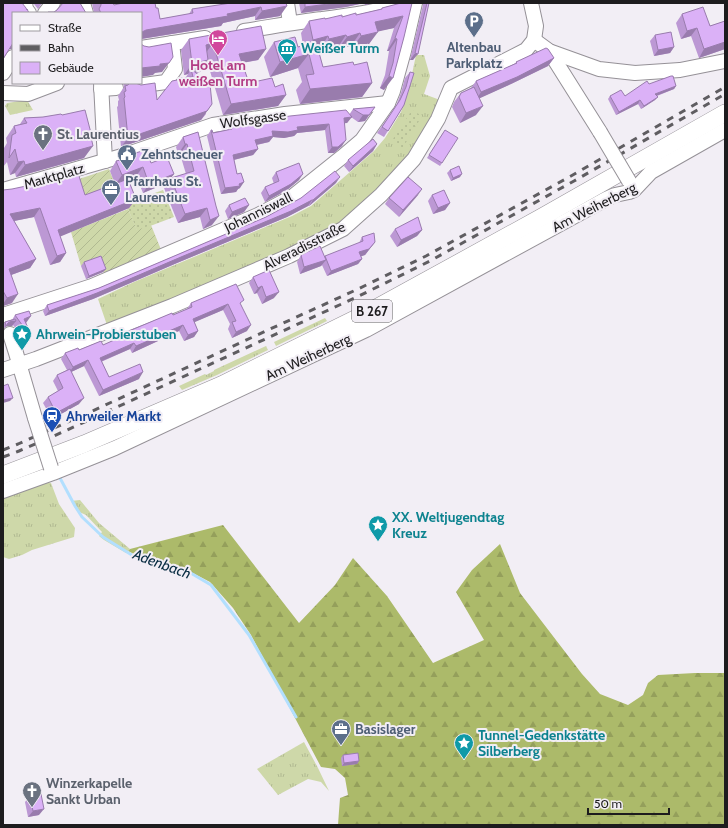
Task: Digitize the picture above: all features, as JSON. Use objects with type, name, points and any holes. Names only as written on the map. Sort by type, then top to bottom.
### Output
[{"type":"main road","name":"B 267","points":[[3,475],[84,444],[221,385],[369,312],[522,228],[725,113]]},
{"type":"street","points":[[46,12],[53,3]]},
{"type":"street","points":[[287,3],[290,23]]},
{"type":"street","points":[[234,33],[290,23],[368,12],[388,8],[400,3]]},
{"type":"street","name":"Johanniswall","points":[[5,324],[92,286],[221,224],[258,215],[292,197],[362,140],[388,103],[393,91],[404,51],[415,3]]},
{"type":"street","points":[[531,3],[536,26],[534,40],[549,50],[599,69],[635,73],[680,70],[725,61]]},
{"type":"street","points":[[142,48],[220,35]]},
{"type":"street","name":"Alveradisstraße","points":[[3,370],[36,359],[172,306],[289,256],[343,228],[380,195],[414,159],[438,119],[451,88],[526,50],[534,40]]},
{"type":"street","points":[[134,86],[166,82],[175,69],[172,43]]},
{"type":"street","points":[[549,50],[632,185]]},
{"type":"street","points":[[3,73],[12,58]]},
{"type":"street","points":[[3,94],[28,94],[54,84]]},
{"type":"street","points":[[98,166],[101,86],[116,88]]},
{"type":"street","name":"Wolfsgasse","points":[[122,156],[213,125],[285,114],[388,103]]},
{"type":"street","points":[[197,130],[200,146]]},
{"type":"street","name":"Am Weiherberg","points":[[3,491],[52,470],[115,448],[366,330],[606,199],[628,192],[632,185],[651,172],[725,130]]},
{"type":"street","name":"Marktplatz","points":[[3,190],[98,166],[122,156]]},
{"type":"street","points":[[5,324],[52,470]]},
{"type":"green space","points":[[416,55],[424,55],[430,76],[424,94],[440,100],[433,116],[412,156],[340,225],[286,252],[108,328],[98,299],[134,282],[292,216],[311,206],[374,151],[385,138],[401,112],[408,93]]},
{"type":"green space","points":[[27,100],[33,110],[10,115],[5,106],[7,103]]},
{"type":"green space","points":[[412,110],[422,116],[402,149],[391,142]]},
{"type":"green space","points":[[109,169],[115,184],[83,203],[76,180]]},
{"type":"green space","points":[[163,190],[174,217],[137,231],[127,203]]},
{"type":"green space","points":[[128,209],[137,230],[151,225],[162,252],[105,276],[98,259],[81,266],[71,232]]},
{"type":"green space","points":[[325,318],[327,321],[276,346],[274,342]]},
{"type":"green space","points":[[266,346],[268,350],[217,375],[182,390],[179,386],[205,374],[206,375]]},
{"type":"green space","points":[[46,482],[51,483],[59,504],[75,528],[74,537],[9,559],[3,557],[3,497]]},
{"type":"green space","points":[[80,500],[99,523],[130,549],[126,553],[99,536],[102,532],[86,515],[77,511],[71,501]]},
{"type":"green space","points":[[223,525],[299,623],[335,585],[353,558],[387,596],[433,663],[484,640],[456,592],[472,570],[500,544],[520,593],[582,674],[600,694],[628,705],[643,695],[648,683],[658,675],[725,673],[725,825],[338,825],[340,798],[348,795],[345,778],[335,769],[321,767],[251,635],[233,608],[210,582],[189,571],[136,555],[128,551],[130,549]]},
{"type":"green space","points":[[304,742],[329,791],[321,782],[308,779],[278,795],[257,769]]},
{"type":"building","points":[[22,3],[28,12],[12,12],[12,45],[3,59],[3,4]]},
{"type":"building","points":[[63,3],[80,3],[85,12],[54,12]]},
{"type":"building","points":[[101,3],[113,3],[114,5],[123,3],[155,3],[156,8],[158,8],[160,19],[193,13],[192,9],[231,3],[286,3],[287,6],[262,11],[261,7],[227,14],[228,16],[146,30],[142,32],[142,12],[100,12],[99,9]]},
{"type":"building","points":[[305,3],[336,3],[305,7]]},
{"type":"building","points":[[401,3],[412,3],[393,78],[389,76],[397,39],[395,38],[403,16],[375,22],[378,32],[361,36],[360,33],[347,37],[346,35],[329,39],[328,36],[313,40],[309,21],[342,15],[342,17],[356,13],[356,15]]},
{"type":"building","points":[[427,3],[429,3],[418,54],[415,53]]},
{"type":"building","points":[[703,7],[710,26],[725,21],[725,42],[704,49],[697,28],[687,31],[682,14]]},
{"type":"building","points":[[261,26],[266,49],[239,54],[249,83],[272,78],[275,87],[283,84],[286,95],[231,104],[213,43],[206,45],[208,60],[192,64],[189,39]]},
{"type":"building","points":[[671,32],[674,47],[658,50],[655,35]]},
{"type":"building","points":[[295,37],[298,47],[316,42],[323,67],[353,62],[354,65],[367,62],[372,83],[310,89],[306,75],[314,74],[309,54],[280,62],[274,42]]},
{"type":"building","points":[[171,43],[173,57],[169,63],[160,64],[160,66],[142,68],[142,45],[149,47]]},
{"type":"building","points":[[546,48],[554,58],[517,77],[481,92],[476,81],[517,63],[516,62]]},
{"type":"building","points":[[191,69],[210,84],[212,104],[207,111],[128,138],[124,98],[124,92],[126,91],[125,86],[129,84],[141,85],[155,83],[157,100],[172,81],[179,78],[193,77]]},
{"type":"building","points":[[410,72],[414,73],[404,105],[388,131],[382,127],[400,100],[406,87]]},
{"type":"building","points":[[673,76],[676,86],[655,94],[658,97],[644,106],[640,100],[619,112],[610,96],[621,90],[625,96],[647,81],[649,84]]},
{"type":"building","points":[[474,87],[483,106],[466,113],[459,97],[461,93]]},
{"type":"building","points":[[375,107],[369,115],[363,115],[353,109]]},
{"type":"building","name":"St. Laurentius","points":[[85,110],[93,146],[25,165],[24,161],[18,162],[15,149],[9,158],[12,135],[16,133],[14,126],[27,123],[24,118],[62,115]]},
{"type":"building","points":[[346,110],[352,117],[344,118],[346,140],[338,147],[332,147],[329,124],[297,127],[298,130],[288,132],[272,131],[273,136],[255,140],[258,149],[233,155],[237,174],[241,173],[244,182],[239,184],[240,186],[225,188],[211,130],[213,133],[232,129],[232,125],[290,116]]},
{"type":"building","points":[[445,130],[458,138],[442,163],[429,155]]},
{"type":"building","points":[[198,132],[219,216],[210,220],[207,208],[185,214],[171,178],[194,171],[187,144],[185,144],[183,137]]},
{"type":"building","points":[[373,139],[377,144],[353,166],[348,160]]},
{"type":"building","points":[[146,150],[151,163],[167,157],[174,174],[149,184],[143,167],[122,175],[116,161],[129,158],[128,155]]},
{"type":"building","points":[[299,163],[303,174],[291,184],[269,196],[265,187],[279,181],[276,172]]},
{"type":"building","points":[[459,166],[462,174],[453,178],[450,170]]},
{"type":"building","points":[[335,171],[340,177],[313,200],[291,211],[97,293],[49,311],[47,305],[99,288],[266,217],[301,198]]},
{"type":"building","points":[[78,173],[85,195],[128,179],[136,199],[58,230],[66,253],[57,256],[40,208],[10,214],[36,259],[9,269],[18,294],[7,298],[3,291],[3,190],[45,182]]},
{"type":"building","points":[[408,177],[422,189],[403,210],[389,198]]},
{"type":"building","points":[[444,190],[450,203],[438,208],[432,195]]},
{"type":"building","points":[[245,198],[249,205],[232,212],[229,205]]},
{"type":"building","points":[[418,217],[422,230],[401,240],[395,229]]},
{"type":"building","points":[[374,233],[375,242],[369,249],[359,252],[362,259],[331,271],[325,256],[363,241],[362,237]]},
{"type":"building","points":[[320,246],[326,260],[304,267],[301,255]]},
{"type":"building","points":[[101,256],[106,269],[89,276],[84,262]]},
{"type":"building","points":[[269,270],[279,292],[266,297],[262,286],[258,288],[253,277]]},
{"type":"building","points":[[236,284],[244,300],[240,303],[251,325],[236,332],[232,322],[236,321],[228,304],[193,319],[198,331],[188,335],[183,325],[136,346],[134,343],[100,358],[109,377],[140,364],[143,372],[103,390],[88,360],[73,367],[65,353],[78,348],[79,350],[101,341],[103,345],[130,333],[129,331],[172,313],[173,315],[192,307],[191,303]]},
{"type":"building","points":[[29,311],[31,316],[24,319],[28,328],[25,329],[15,315]]},
{"type":"building","points":[[15,319],[16,321],[11,321],[6,326],[5,322]]},
{"type":"building","points":[[70,369],[84,398],[56,413],[48,397],[63,388],[57,375]]},
{"type":"building","points":[[8,384],[13,398],[3,400],[3,386]]},
{"type":"building","points":[[358,753],[359,761],[344,763],[343,755]]},
{"type":"building","points":[[41,794],[44,809],[33,811],[30,796]]},
{"type":"waterway","name":"Adenbach","points":[[60,478],[82,517],[103,537],[135,557],[189,572],[211,585],[249,635],[296,717]]},
{"type":"railway","points":[[3,450],[88,413],[358,289],[426,256],[571,176],[725,87]]},
{"type":"railway","points":[[3,457],[54,436],[359,296],[430,261],[574,181],[725,94]]},
{"type":"place","name":"Altenbau Parkplatz","points":[[474,38]]},
{"type":"place","name":"Hotel am weißen Turm","points":[[218,56]]},
{"type":"place","name":"Weißer Turm","points":[[287,65]]},
{"type":"place","name":"St. Laurentius","points":[[43,151]]},
{"type":"place","name":"Zehntscheuer","points":[[127,171]]},
{"type":"place","name":"Pfarrhaus St. Laurentius","points":[[111,206]]},
{"type":"place","name":"Ahrwein-Probierstuben","points":[[22,351]]},
{"type":"place","name":"Ahrweiler Markt","points":[[52,433]]},
{"type":"place","name":"XX. Weltjugendtag Kreuz","points":[[378,542]]},
{"type":"place","name":"Basislager","points":[[341,746]]},
{"type":"place","name":"Tunnel-Gedenkstätte Silberberg","points":[[464,760]]},
{"type":"place","name":"Winzerkapelle Sankt Urban","points":[[32,808]]}]
